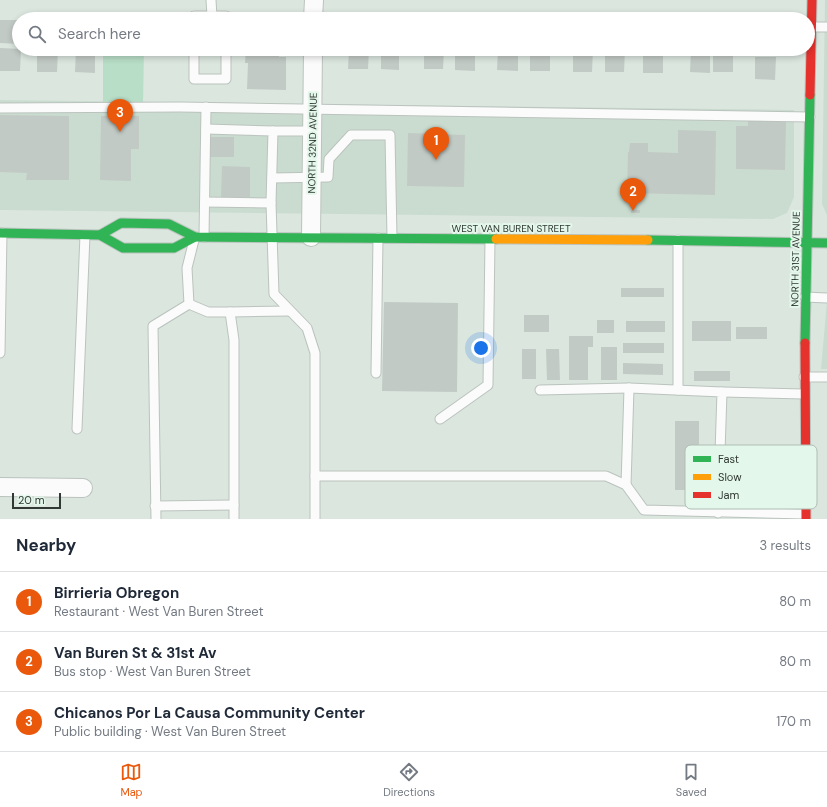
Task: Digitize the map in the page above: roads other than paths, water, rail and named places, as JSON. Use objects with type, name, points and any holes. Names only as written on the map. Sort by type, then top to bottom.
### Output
[{"type":"main road","name":"NORTH 31ST AVENUE","points":[[812,0],[812,12]]},
{"type":"main road","name":"NORTH 31ST AVENUE","points":[[805,445],[805,297],[811,56]]},
{"type":"main road","name":"WEST VAN BUREN STREET","points":[[1,234],[100,235],[121,223],[169,224],[199,237],[678,240],[827,243]]},
{"type":"main road","name":"WEST VAN BUREN STREET","points":[[100,235],[122,248],[174,248],[199,237]]},
{"type":"street","points":[[314,0],[314,12]]},
{"type":"street","name":"NORTH 32ND AVENUE","points":[[311,237],[313,56]]},
{"type":"street","points":[[0,487],[83,488]]},
{"type":"lane","points":[[211,0],[212,12]]},
{"type":"lane","points":[[815,27],[827,27]]},
{"type":"lane","points":[[194,56],[194,79],[226,79],[226,56]]},
{"type":"lane","points":[[0,108],[206,107],[312,110],[810,117]]},
{"type":"lane","points":[[188,304],[187,268],[199,237],[204,202],[206,107]]},
{"type":"lane","points":[[206,129],[312,130]]},
{"type":"lane","points":[[274,130],[271,203],[274,294],[307,328],[316,353],[315,519]]},
{"type":"lane","points":[[272,178],[328,177],[329,159],[351,135],[390,135],[392,238]]},
{"type":"lane","points":[[204,202],[271,203]]},
{"type":"lane","points":[[0,353],[1,234]]},
{"type":"lane","points":[[77,428],[85,235]]},
{"type":"lane","points":[[376,374],[378,238]]},
{"type":"lane","points":[[440,419],[488,385],[490,239]]},
{"type":"lane","points":[[678,240],[678,390]]},
{"type":"lane","points":[[805,297],[827,298]]},
{"type":"lane","points":[[188,304],[208,312],[289,311]]},
{"type":"lane","points":[[156,519],[153,326],[188,304]]},
{"type":"lane","points":[[230,312],[234,340],[234,519]]},
{"type":"lane","points":[[804,377],[827,377]]},
{"type":"lane","points":[[626,485],[629,388]]},
{"type":"lane","points":[[540,390],[629,388],[804,394]]},
{"type":"lane","points":[[720,445],[722,392]]},
{"type":"lane","points":[[315,476],[606,476],[626,485],[644,510],[806,516]]},
{"type":"lane","points":[[155,506],[234,505]]},
{"type":"lane","points":[[718,509],[718,513]]},
{"type":"place","name":"Chicanos Por La Causa Community Center","points":[[120,132]]},
{"type":"place","name":"Birrieria Obregon","points":[[436,160]]},
{"type":"place","name":"Van Buren St & 31st Av","points":[[633,211]]}]
